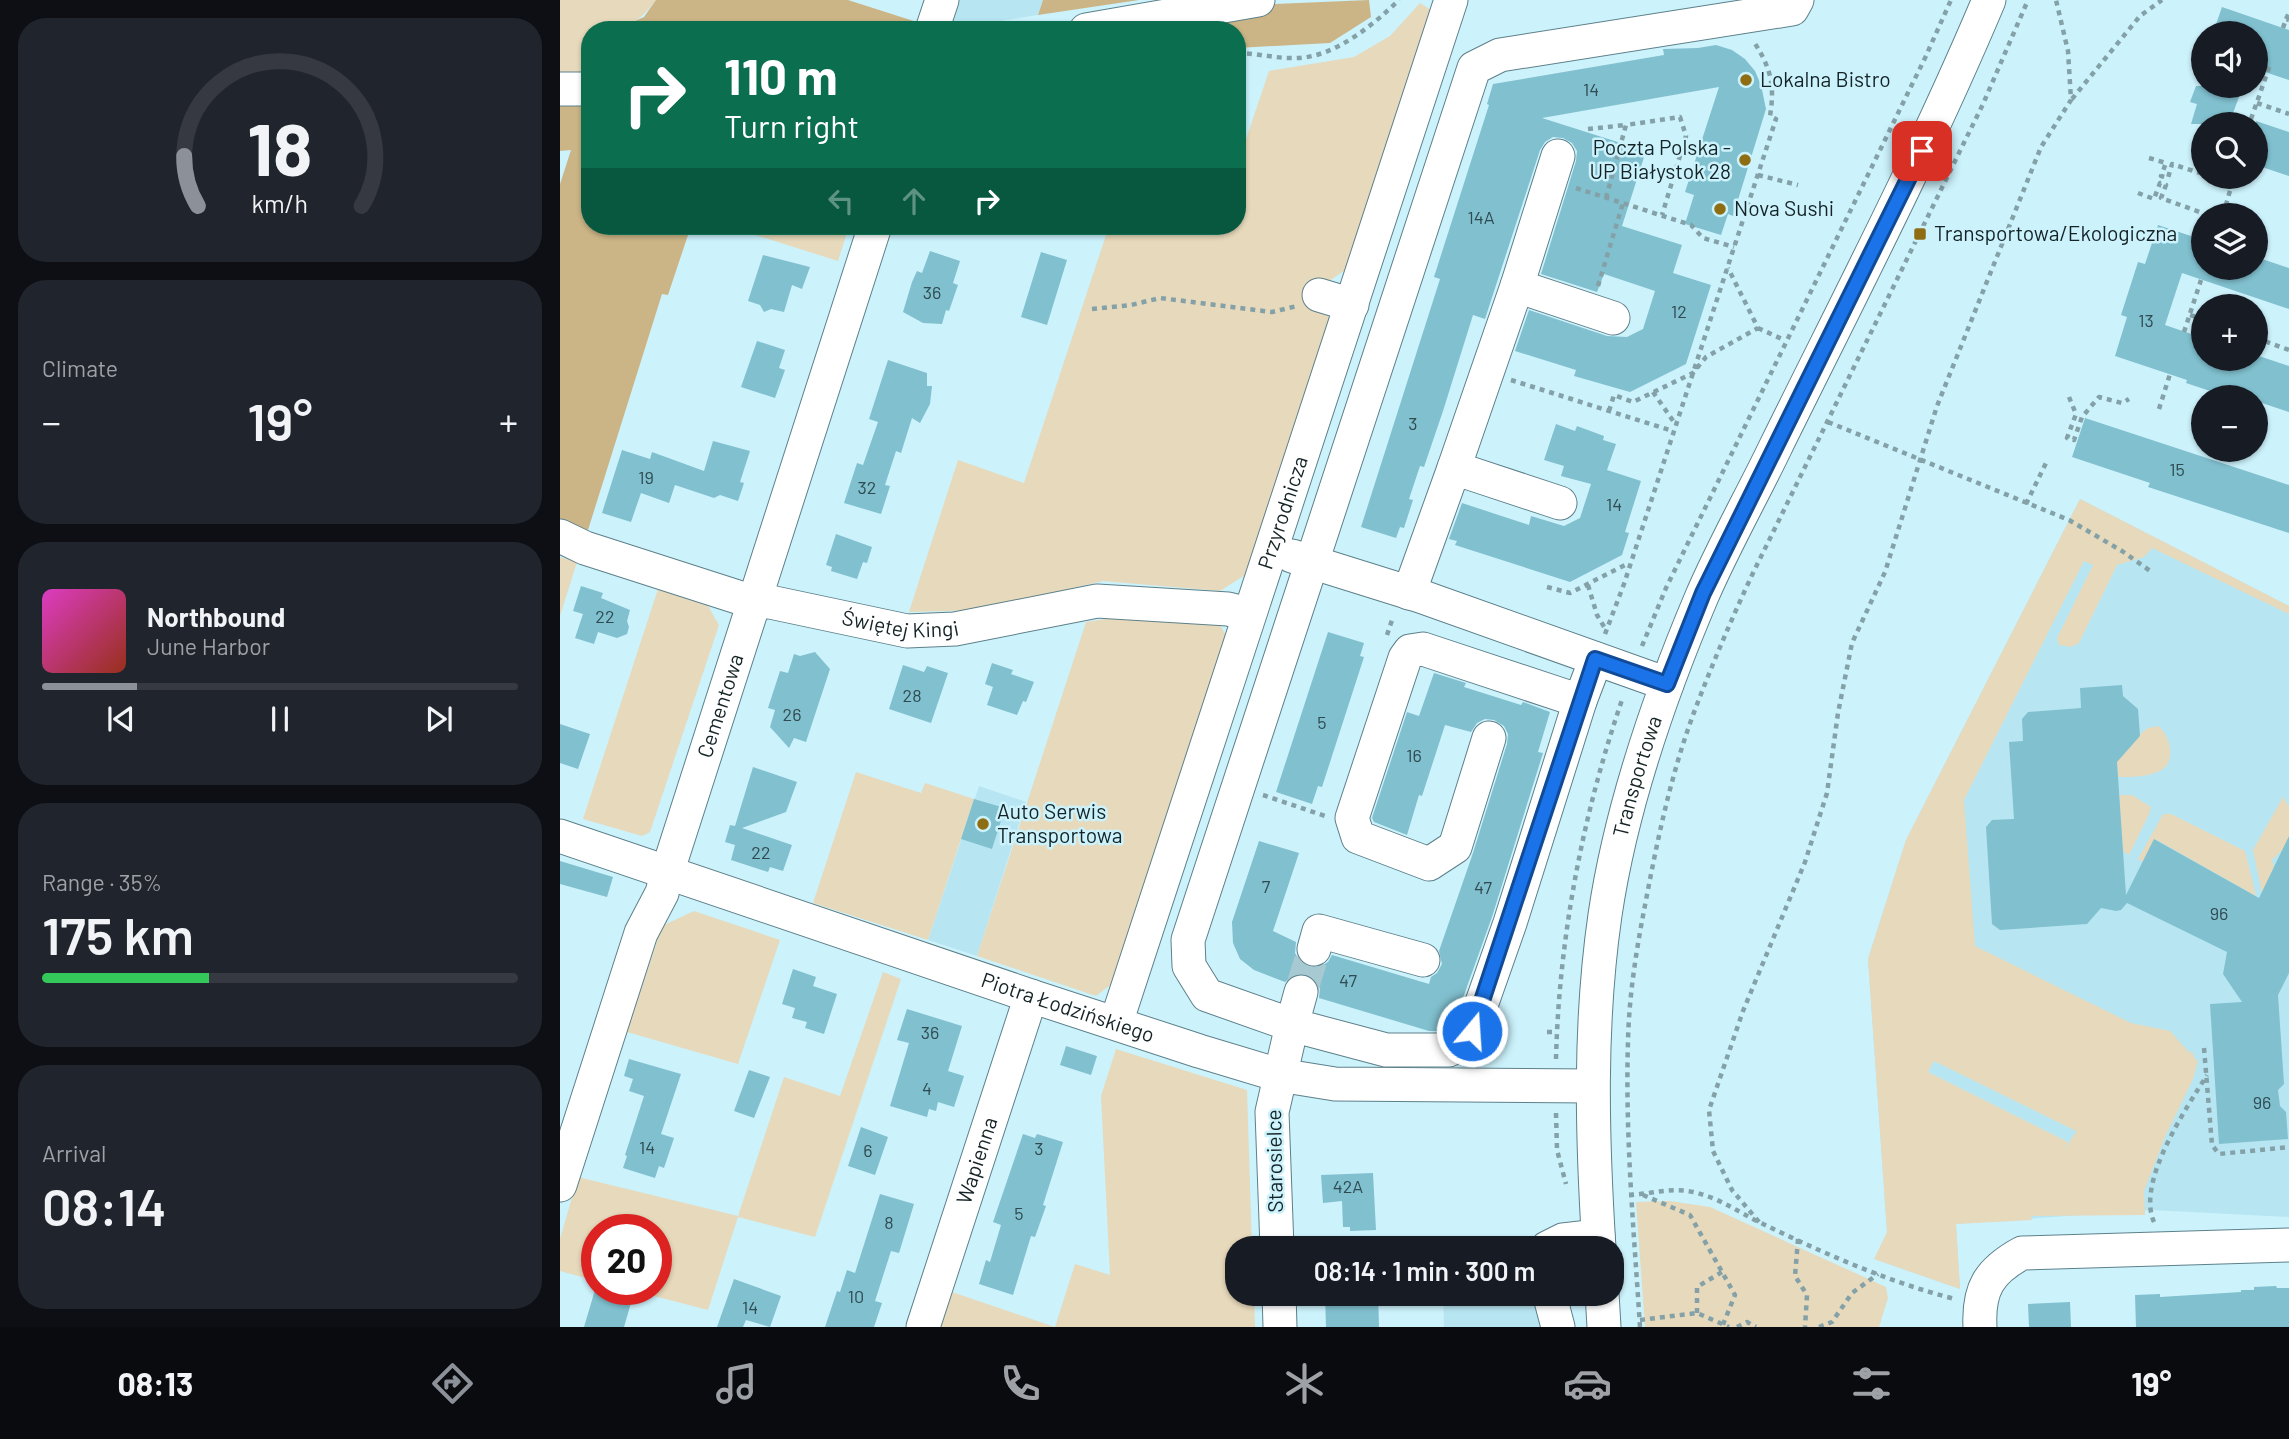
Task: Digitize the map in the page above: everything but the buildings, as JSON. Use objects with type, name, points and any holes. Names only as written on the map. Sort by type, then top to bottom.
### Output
[{"type":"street","points":[[935,21],[942,0]]},
{"type":"street","points":[[1138,21],[1258,0]]},
{"type":"street","name":"Przyrodnicza","points":[[1116,1023],[1451,0]]},
{"type":"street","points":[[1601,645],[1580,701],[1510,923],[1472,1031],[1461,1042],[1448,1050],[1386,1050],[1292,1025],[1207,996],[1189,966],[1188,940],[1474,68],[1500,55],[1792,9],[1797,0]]},
{"type":"street","name":"Transportowa","points":[[1598,1236],[1592,1086],[1593,1036],[1606,913],[1649,734],[1703,593],[1932,130],[1989,0]]},
{"type":"street","points":[[1405,591],[1454,468],[1517,286],[1554,168]]},
{"type":"street","name":"Cementowa","points":[[560,1185],[641,933],[662,893],[872,235]]},
{"type":"street","points":[[1517,286],[1602,314]]},
{"type":"street","points":[[1320,295],[1352,305]]},
{"type":"street","points":[[1454,468],[1560,503]]},
{"type":"street","name":"Świętej Kingi","points":[[560,536],[585,548],[754,602],[770,602],[907,631],[955,629],[1097,601],[1228,609],[1248,614]]},
{"type":"street","points":[[1271,550],[1405,591],[1601,645],[1667,684]]},
{"type":"street","points":[[1489,737],[1455,847],[1429,864],[1358,837],[1352,818],[1405,658],[1410,652],[1423,649],[1580,701]]},
{"type":"street","name":"Piotra Łodzińskiego","points":[[560,836],[1031,996],[1279,1075],[1335,1084],[1592,1086]]},
{"type":"street","points":[[1314,949],[1319,931],[1423,960]]},
{"type":"street","name":"Starosielce","points":[[1277,1236],[1272,1111],[1301,992]]},
{"type":"street","name":"Wapienna","points":[[923,1327],[1031,996]]},
{"type":"street","points":[[1980,1317],[1986,1283],[2003,1263],[2022,1253],[2289,1245]]},
{"type":"street","points":[[1279,1306],[1280,1327]]},
{"type":"street","points":[[1552,1306],[1558,1327]]},
{"type":"street","points":[[1603,1306],[1604,1327]]},
{"type":"path","points":[[1246,54],[1299,58],[1332,50],[1363,30],[1399,0]]},
{"type":"path","points":[[1640,1327],[1631,1195],[1628,1040],[1636,948],[1658,836],[1692,717],[1721,643],[1983,104],[2028,0]]},
{"type":"path","points":[[2056,0],[2068,51],[2071,100]]},
{"type":"path","points":[[1759,1222],[1732,1190],[1713,1151],[1709,1110],[1743,1011],[1805,862],[1827,793],[1838,713],[1852,643],[1885,572],[1937,406],[2041,147],[2071,100],[2140,16],[2162,0]]},
{"type":"path","points":[[2283,28],[2289,13]]},
{"type":"path","points":[[1601,645],[1776,119],[1770,116],[1774,95],[1766,61],[1738,18]]},
{"type":"path","points":[[2254,112],[2270,65]]},
{"type":"path","points":[[2257,103],[2289,114]]},
{"type":"path","points":[[1588,129],[1680,117],[1686,136],[1662,215]]},
{"type":"path","points":[[1606,198],[1626,125]]},
{"type":"path","points":[[2149,158],[2165,163],[2161,176],[2168,178],[2172,164],[2191,170]]},
{"type":"path","points":[[1554,168],[1606,198],[1691,225],[1703,238],[1734,247]]},
{"type":"path","points":[[1758,175],[1798,185]]},
{"type":"path","points":[[2138,193],[2154,199],[2160,183],[2166,185],[2161,198],[2191,209]]},
{"type":"path","points":[[1602,314],[1623,203]]},
{"type":"path","points":[[1727,267],[1758,328],[1782,339]]},
{"type":"path","points":[[2184,331],[2201,280]]},
{"type":"path","points":[[1092,309],[1131,305],[1160,298],[1272,312],[1304,304],[1320,295]]},
{"type":"path","points":[[1609,411],[1614,395],[1633,402],[1693,373],[1706,357],[1758,328]]},
{"type":"path","points":[[2268,342],[2289,350]]},
{"type":"path","points":[[1487,372],[1673,431]]},
{"type":"path","points":[[2159,409],[2170,374]]},
{"type":"path","points":[[1653,392],[1676,425]]},
{"type":"path","points":[[2069,397],[2076,414],[2067,438],[2074,440],[2082,417],[2098,397],[2122,403],[2129,399]]},
{"type":"path","points":[[1828,422],[2069,520],[2153,573]]},
{"type":"path","points":[[2026,504],[2048,459]]},
{"type":"path","points":[[1547,587],[1570,593],[1630,562]]},
{"type":"path","points":[[1588,585],[1597,615],[1601,645]]},
{"type":"path","points":[[1385,641],[1405,591]]},
{"type":"path","points":[[1239,787],[1330,818]]},
{"type":"path","points":[[2204,1048],[2212,1146],[2219,1154],[2289,1147]]},
{"type":"path","points":[[2166,1248],[2151,1214],[2154,1175],[2175,1127],[2207,1075]]},
{"type":"path","points":[[1595,1195],[1631,1195],[1665,1190],[1690,1191],[1721,1199],[1759,1222],[1980,1317]]},
{"type":"path","points":[[1641,1194],[1690,1215],[1735,1295],[1722,1325]]},
{"type":"path","points":[[1798,1239],[1795,1276],[1807,1295],[1805,1327]]},
{"type":"path","points":[[1698,1313],[1697,1287],[1722,1272]]},
{"type":"path","points":[[1819,1327],[1832,1322],[1852,1293],[1878,1274]]},
{"type":"path","points":[[1640,1320],[1698,1313],[1729,1327]]},
{"type":"path","points":[[1737,1327],[1746,1322],[1756,1327]]},
{"type":"shaded area","points":[[560,0],[656,0],[635,21],[581,21],[581,76],[560,77]]},
{"type":"shaded area","points":[[656,0],[848,0],[914,21],[635,21],[644,17]]},
{"type":"shaded area","points":[[950,0],[1043,0],[1038,15],[1001,21],[946,21]]},
{"type":"shaded area","points":[[1043,0],[1139,0],[1038,15]]},
{"type":"shaded area","points":[[1369,0],[1371,17],[1330,43],[1246,48],[1246,21],[1182,21],[1275,4]]},
{"type":"shaded area","points":[[1420,3],[1434,12],[1348,268],[1322,286],[1316,305],[1331,319],[1245,575],[1220,591],[1103,581],[980,610],[909,612],[958,460],[1024,483],[1106,235],[1246,235],[1246,139],[1269,71],[1354,57],[1390,36]]},
{"type":"shaded area","points":[[581,99],[581,235],[688,235],[668,295],[662,294],[588,530],[560,520],[560,184],[571,150],[560,151],[560,101]]},
{"type":"shaded area","points":[[756,235],[846,235],[838,261]]},
{"type":"shaded area","points":[[2080,499],[2289,606],[2289,1217],[2151,1210],[1956,1224],[1960,1289],[1877,1260],[1887,1233],[1868,959],[1906,840]]},
{"type":"shaded area","points":[[2080,499],[2289,606],[2289,614],[2152,548],[2144,557],[2117,565],[2079,643],[2071,647],[2059,645],[2057,638],[2093,565],[2084,561],[1964,800],[1975,946],[2131,1023],[2170,1031],[2198,1061],[2193,1079],[2165,1137],[2144,1191],[2145,1215],[2031,1216],[2032,1220],[1956,1224],[1960,1289],[1874,1259],[1887,1232],[1868,959],[1906,840]],"holes":[[[1934,1061],[2076,1131],[2064,1150],[2068,1142],[1928,1072]]]},
{"type":"shaded area","points":[[560,557],[577,562],[560,616]]},
{"type":"shaded area","points":[[658,589],[708,606],[719,625],[650,832],[642,836],[583,819]]},
{"type":"shaded area","points":[[1119,617],[1220,625],[1228,639],[1113,983],[1096,996],[977,956],[1086,622]]},
{"type":"shaded area","points":[[2158,726],[2169,743],[2168,763],[2152,774],[2118,777],[2116,753],[2148,728]]},
{"type":"shaded area","points":[[856,772],[921,793],[925,783],[974,799],[928,940],[813,903]]},
{"type":"shaded area","points":[[979,786],[1026,802],[977,956],[928,940]]},
{"type":"shaded area","points":[[2119,795],[2132,795],[2151,807],[2129,855],[2123,851]]},
{"type":"shaded area","points":[[2283,797],[2289,807],[2289,855],[2281,851],[2272,860],[2274,867],[2262,893],[2253,850]]},
{"type":"shaded area","points":[[2163,814],[2171,814],[2245,851],[2256,896],[2155,839],[2143,862],[2138,859]]},
{"type":"shaded area","points":[[694,911],[780,940],[738,1064],[627,1032],[662,926]]},
{"type":"shaded area","points":[[883,972],[901,979],[815,1237],[738,1217],[708,1310],[672,1301],[672,1214],[581,1214],[581,1277],[560,1271],[560,1239],[578,1177],[738,1216],[784,1077],[840,1096]]},
{"type":"shaded area","points":[[1116,1049],[1247,1090],[1252,1236],[1225,1236],[1225,1306],[1254,1306],[1255,1327],[1055,1327],[1075,1264],[1110,1275],[1101,1096]]},
{"type":"shaded area","points":[[1670,1201],[1710,1207],[1886,1287],[1888,1298],[1879,1327],[1645,1327],[1636,1202]]},
{"type":"shaded area","points":[[952,1292],[1055,1327],[941,1327]]},
{"type":"shaded area","points":[[1443,1306],[1541,1307],[1543,1327],[1444,1327]]},
{"type":"tunnel","points":[[1301,992],[1314,949]]},
{"type":"place","name":"Lokalna Bistro","points":[[1746,80]]},
{"type":"place","name":"Poczta Polska - UP Białystok 28","points":[[1745,160]]},
{"type":"place","name":"Nova Sushi","points":[[1720,209]]},
{"type":"place","name":"Transportowa/Ekologiczna","points":[[1920,234]]},
{"type":"place","name":"Auto Serwis Transportowa","points":[[983,824]]},
{"type":"route","points":[[1472,1031],[1510,923],[1595,659],[1667,684],[1703,593],[1922,151]]}]
